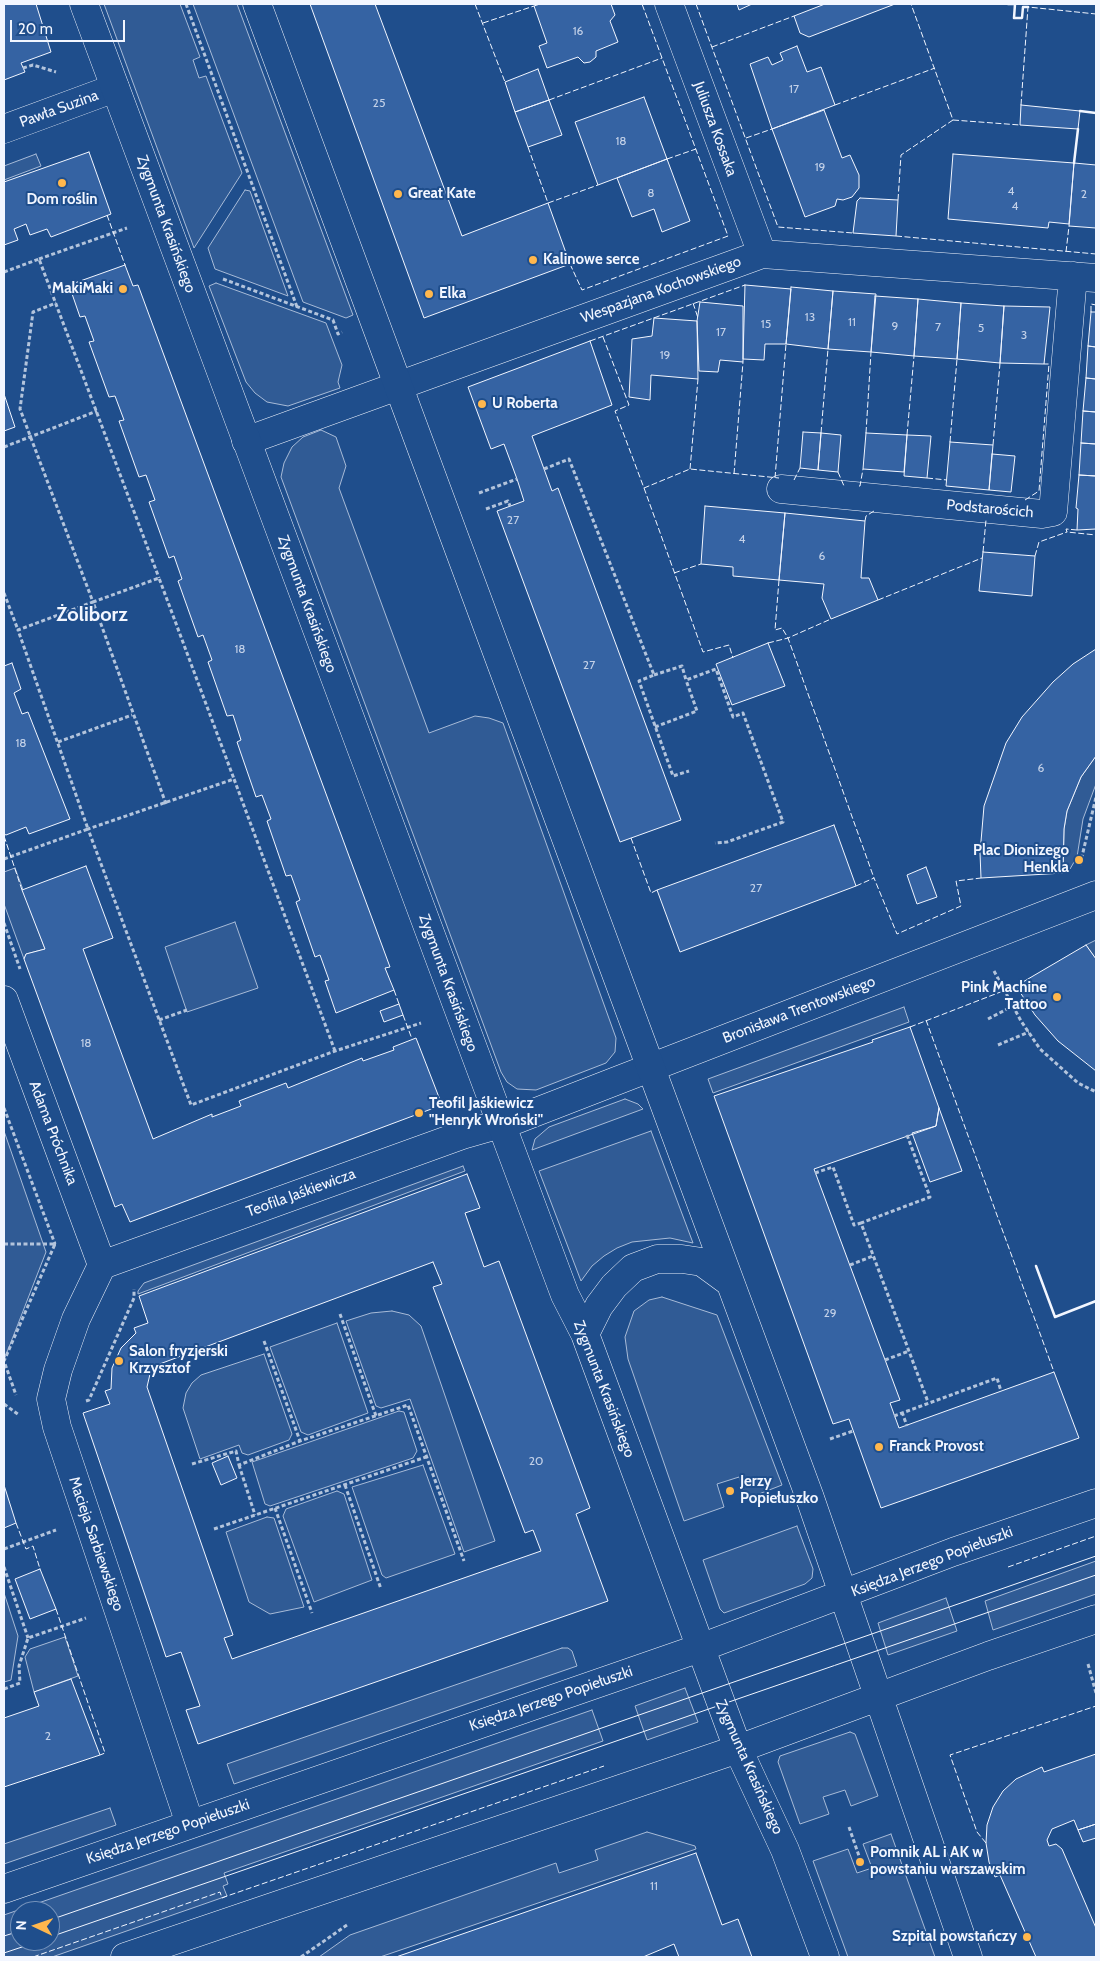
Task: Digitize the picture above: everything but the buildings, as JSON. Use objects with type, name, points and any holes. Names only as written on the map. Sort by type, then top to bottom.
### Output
[{"type":"street","name":"Zygmunta Krasińskiego","points":[[84,4],[565,1295],[585,1334],[738,1749],[785,1850],[825,1957]]},
{"type":"street","points":[[257,4],[845,1595],[968,1957]]},
{"type":"street","name":"Juliusza Kossaka","points":[[669,4],[762,254]]},
{"type":"street","name":"Pawła Suzina","points":[[4,130],[115,88]]},
{"type":"street","name":"Wespazjana Kochowskiego","points":[[246,441],[398,384],[762,254],[1084,277]]},
{"type":"street","name":"Podstarościch","points":[[781,490],[1042,514],[1053,512],[1084,277]]},
{"type":"street","name":"Bronisława Trentowskiego","points":[[501,1123],[1096,895]]},
{"type":"street","name":"Adama Próchnika","points":[[4,1000],[102,1266]]},
{"type":"street","name":"Teofila Jaśkiewicza","points":[[102,1266],[462,1134],[501,1123]]},
{"type":"street","points":[[585,1334],[599,1306],[614,1286],[633,1268],[657,1259],[682,1258],[702,1262],[728,1281]]},
{"type":"street","name":"Macieja Sarbiewskiego","points":[[102,1266],[76,1319],[50,1399],[60,1437],[190,1824]]},
{"type":"street","name":"Księdza Jerzego Popiełuszki","points":[[4,1889],[700,1648],[845,1595],[953,1552],[1096,1503]]},
{"type":"street","points":[[125,1957],[738,1749],[1096,1619]]},
{"type":"path","points":[[186,4],[298,307]]},
{"type":"path","points":[[23,68],[33,65],[61,74]]},
{"type":"path","points":[[4,272],[127,228]]},
{"type":"path","points":[[39,259],[335,1051]]},
{"type":"path","points":[[219,278],[333,320],[338,334],[344,331]]},
{"type":"path","points":[[56,303],[32,312],[20,409],[93,602],[132,715],[166,804]]},
{"type":"path","points":[[4,447],[96,411]]},
{"type":"path","points":[[544,469],[569,459],[654,675]]},
{"type":"path","points":[[479,492],[517,479]]},
{"type":"path","points":[[486,509],[508,501],[510,506]]},
{"type":"path","points":[[18,630],[159,578]]},
{"type":"path","points":[[4,593],[88,830],[191,1105],[335,1051],[421,1023]]},
{"type":"path","points":[[655,727],[697,711],[682,666],[639,681],[655,727],[673,776],[689,771]]},
{"type":"path","points":[[686,680],[716,669],[733,717],[743,713],[782,822],[727,842],[715,843]]},
{"type":"path","points":[[58,742],[132,715]]},
{"type":"path","points":[[4,859],[234,779]]},
{"type":"path","points":[[1078,871],[1096,797]]},
{"type":"path","points":[[993,970],[1028,1032],[1040,1049],[1078,1083],[1096,1092]]},
{"type":"path","points":[[988,1018],[1013,1006]]},
{"type":"path","points":[[160,1020],[187,1010]]},
{"type":"path","points":[[998,1045],[1028,1032]]},
{"type":"path","points":[[815,1174],[833,1167],[854,1225],[930,1197],[907,1135]]},
{"type":"path","points":[[861,1223],[928,1402]]},
{"type":"path","points":[[4,1244],[55,1244]]},
{"type":"path","points":[[850,1265],[873,1256]]},
{"type":"path","points":[[80,1404],[89,1400],[134,1298],[133,1291],[137,1286]]},
{"type":"path","points":[[340,1314],[376,1416]]},
{"type":"path","points":[[264,1341],[300,1441]]},
{"type":"path","points":[[885,1360],[909,1351]]},
{"type":"path","points":[[894,1416],[997,1378],[1001,1391]]},
{"type":"path","points":[[4,1404],[24,1418]]},
{"type":"path","points":[[239,1464],[300,1441],[408,1405],[464,1561]]},
{"type":"path","points":[[902,1412],[907,1426]]},
{"type":"path","points":[[830,1439],[852,1431]]},
{"type":"path","points":[[192,1464],[236,1451],[255,1515]]},
{"type":"path","points":[[214,1529],[426,1457]]},
{"type":"path","points":[[345,1485],[381,1589]]},
{"type":"path","points":[[275,1508],[312,1613]]},
{"type":"path","points":[[4,1549],[62,1528]]},
{"type":"path","points":[[4,1567],[28,1638],[19,1666],[20,1684],[4,1689]]},
{"type":"path","points":[[28,1638],[92,1616]]},
{"type":"path","points":[[1088,1664],[1096,1694]]},
{"type":"path","points":[[849,1827],[859,1856]]},
{"type":"path","points":[[301,1957],[347,1925]]},
{"type":"shaded area","points":[[104,4],[180,4],[200,57],[193,60],[199,78],[206,76],[242,173],[194,248]]},
{"type":"shaded area","points":[[193,4],[237,4],[353,315],[346,318],[303,302]]},
{"type":"shaded area","points":[[36,154],[41,166],[4,180],[4,166]]},
{"type":"shaded area","points":[[245,190],[250,191],[288,296],[215,269],[208,248]]},
{"type":"shaded area","points":[[216,283],[326,323],[342,365],[338,382],[340,388],[288,406],[267,402],[255,393],[246,382],[209,286]]},
{"type":"shaded area","points":[[321,430],[336,437],[346,466],[339,488],[429,733],[475,716],[503,723],[616,1038],[615,1052],[606,1063],[536,1090],[517,1089],[507,1082],[501,1072],[281,477],[284,463],[292,447],[303,437]]},
{"type":"shaded area","points":[[1096,756],[1096,784],[1083,819],[1077,857],[1070,869],[1063,873],[1064,829],[1067,811],[1081,777]]},
{"type":"shaded area","points":[[15,868],[45,949],[26,954],[24,959],[4,904],[4,872]]},
{"type":"shaded area","points":[[235,922],[258,988],[187,1012],[165,947]]},
{"type":"shaded area","points":[[1096,940],[1096,959],[1086,945]]},
{"type":"shaded area","points":[[904,1007],[909,1022],[713,1093],[708,1079]]},
{"type":"shaded area","points":[[625,1099],[638,1104],[643,1109],[532,1150],[535,1139],[549,1127]]},
{"type":"shaded area","points":[[4,1131],[46,1252],[4,1360]]},
{"type":"shaded area","points":[[651,1131],[693,1243],[670,1238],[632,1242],[604,1256],[592,1266],[581,1281],[539,1171]]},
{"type":"shaded area","points":[[463,1166],[465,1171],[138,1294],[144,1283]]},
{"type":"shaded area","points":[[662,1297],[717,1315],[782,1485],[746,1499],[739,1477],[717,1484],[724,1507],[684,1521],[628,1359],[625,1337],[634,1311],[649,1300]]},
{"type":"shaded area","points":[[392,1311],[409,1315],[421,1326],[495,1541],[464,1552],[410,1399],[381,1408],[376,1406],[346,1321],[371,1313]]},
{"type":"shaded area","points":[[337,1323],[368,1413],[308,1435],[301,1432],[270,1347]]},
{"type":"shaded area","points":[[264,1354],[292,1434],[289,1440],[248,1455],[242,1453],[239,1445],[200,1459],[183,1408],[186,1393],[192,1383],[201,1375]]},
{"type":"shaded area","points":[[399,1411],[404,1412],[417,1451],[413,1458],[270,1506],[265,1504],[252,1462]]},
{"type":"shaded area","points":[[423,1465],[455,1554],[386,1578],[382,1575],[352,1487]]},
{"type":"shaded area","points":[[337,1491],[344,1494],[372,1580],[314,1602],[283,1516],[286,1509]]},
{"type":"shaded area","points":[[267,1517],[274,1518],[304,1607],[270,1614],[249,1602],[226,1532]]},
{"type":"shaded area","points":[[797,1526],[813,1569],[812,1578],[805,1584],[724,1613],[720,1609],[703,1560]]},
{"type":"shaded area","points":[[1096,1561],[1096,1594],[993,1630],[985,1601]]},
{"type":"shaded area","points":[[4,1593],[18,1636],[11,1680],[4,1682]]},
{"type":"shaded area","points":[[946,1598],[957,1631],[888,1655],[878,1623]]},
{"type":"shaded area","points":[[65,1637],[78,1676],[34,1692],[25,1657],[30,1649]]},
{"type":"shaded area","points":[[562,1648],[568,1648],[572,1651],[577,1666],[234,1784],[227,1764]]},
{"type":"shaded area","points":[[685,1688],[698,1722],[647,1740],[635,1706]]},
{"type":"shaded area","points":[[592,1710],[603,1741],[224,1873],[228,1884],[223,1886],[227,1896],[52,1957],[4,1957],[4,1915],[10,1913],[10,1951],[60,1951],[60,1901],[44,1901]]},
{"type":"shaded area","points":[[850,1732],[855,1734],[878,1796],[851,1806],[845,1790],[823,1797],[829,1814],[800,1824],[778,1762],[780,1756]]},
{"type":"shaded area","points":[[110,1808],[116,1825],[4,1864],[4,1844]]},
{"type":"shaded area","points":[[647,1832],[695,1846],[696,1849],[380,1957],[319,1957],[350,1935],[556,1863],[559,1873],[598,1860],[595,1850]]},
{"type":"shaded area","points":[[891,1834],[935,1957],[848,1957],[813,1861],[848,1849],[857,1873],[872,1868],[863,1844]]},
{"type":"tram line","points":[[60,1917],[1096,1556]]},
{"type":"tram line","points":[[60,1934],[1096,1575]]},
{"type":"tram line","points":[[4,1936],[10,1934]]},
{"type":"tram line","points":[[4,1953],[10,1951]]},
{"type":"fence","points":[[475,4],[505,82]]},
{"type":"fence","points":[[570,264],[582,290],[728,236],[642,4]]},
{"type":"fence","points":[[696,4],[778,227],[853,233]]},
{"type":"fence","points":[[898,200],[901,155],[953,120],[911,4]]},
{"type":"fence","points":[[483,23],[534,6]]},
{"type":"fence","points":[[1021,105],[1028,7],[1096,14]]},
{"type":"fence","points":[[712,47],[794,16]]},
{"type":"fence","points":[[549,100],[662,58]]},
{"type":"fence","points":[[835,105],[935,68]]},
{"type":"fence","points":[[953,120],[1020,125]]},
{"type":"fence","points":[[746,138],[772,129]]},
{"type":"fence","points":[[528,147],[548,203],[598,185]]},
{"type":"fence","points":[[667,159],[696,149]]},
{"type":"fence","points":[[107,215],[125,265]]},
{"type":"fence","points":[[1066,252],[1069,226]]},
{"type":"fence","points":[[896,236],[1096,254]]},
{"type":"fence","points":[[590,341],[745,285]]},
{"type":"fence","points":[[693,303],[698,318]]},
{"type":"fence","points":[[1091,312],[1091,304],[1096,305]]},
{"type":"fence","points":[[603,337],[629,405],[615,411],[644,488],[690,469],[779,478]]},
{"type":"fence","points":[[775,478],[786,344]]},
{"type":"fence","points":[[821,433],[828,349]]},
{"type":"fence","points":[[866,433],[871,352]]},
{"type":"fence","points":[[907,435],[914,356]]},
{"type":"fence","points":[[950,442],[957,359]]},
{"type":"fence","points":[[734,474],[743,362]]},
{"type":"fence","points":[[993,445],[1000,363]]},
{"type":"fence","points":[[1025,500],[1039,491],[1049,364],[1044,364]]},
{"type":"fence","points":[[690,469],[698,379]]},
{"type":"fence","points":[[794,480],[800,468]]},
{"type":"fence","points":[[859,486],[863,469]]},
{"type":"fence","points":[[838,472],[844,486]]},
{"type":"fence","points":[[927,478],[947,480]]},
{"type":"fence","points":[[644,488],[703,652],[729,645],[733,658]]},
{"type":"fence","points":[[865,521],[866,516],[874,511]]},
{"type":"fence","points":[[983,552],[986,520]]},
{"type":"fence","points":[[1077,530],[1066,529],[1067,532],[1096,535]]},
{"type":"fence","points":[[1035,556],[1039,542],[1067,532]]},
{"type":"fence","points":[[878,600],[982,558]]},
{"type":"fence","points":[[674,573],[701,564]]},
{"type":"fence","points":[[779,580],[775,630],[782,628],[788,638],[874,878]]},
{"type":"fence","points":[[768,643],[788,638],[831,619]]},
{"type":"fence","points":[[4,836],[22,890]]},
{"type":"fence","points":[[631,838],[651,893],[657,890]]},
{"type":"fence","points":[[856,886],[874,878],[897,934],[961,906],[956,881],[981,878]]},
{"type":"fence","points":[[910,1027],[1016,986]]},
{"type":"fence","points":[[394,990],[399,1004]]},
{"type":"fence","points":[[403,1015],[412,1039]]},
{"type":"fence","points":[[926,1020],[1054,1372]]},
{"type":"fence","points":[[16,1523],[26,1549],[33,1546],[40,1569]]},
{"type":"fence","points":[[1008,1567],[1096,1536]]},
{"type":"fence","points":[[56,1609],[105,1753],[100,1755]]},
{"type":"fence","points":[[986,1843],[977,1832],[950,1755],[1096,1706]]},
{"type":"fence","points":[[33,1957],[220,1892],[222,1898],[604,1766]]},
{"type":"wall","points":[[1008,4],[1015,4],[1014,18],[1022,18],[1023,7],[1028,7]]},
{"type":"wall","points":[[1080,111],[1096,113]]},
{"type":"wall","points":[[1074,163],[1078,129]]},
{"type":"wall","points":[[1036,1266],[1055,1317],[1096,1301]]},
{"type":"place","name":"Dom roślin","points":[[62,183]]},
{"type":"place","name":"Great Kate","points":[[398,194]]},
{"type":"place","name":"Kalinowe serce","points":[[533,260]]},
{"type":"place","name":"MakiMaki","points":[[123,289]]},
{"type":"place","name":"Elka","points":[[429,294]]},
{"type":"place","name":"U Roberta","points":[[482,404]]},
{"type":"place","name":"Plac Dionizego Henkla","points":[[1079,860]]},
{"type":"place","name":"Pink Machine Tattoo","points":[[1057,997]]},
{"type":"place","name":"Teofil Jaśkiewicz \"Henryk Wroński\"","points":[[419,1113]]},
{"type":"place","name":"Salon fryzjerski Krzysztof","points":[[119,1361]]},
{"type":"place","name":"Franck Provost","points":[[879,1447]]},
{"type":"place","name":"Jerzy Popiełuszko","points":[[730,1491]]},
{"type":"place","name":"Pomnik AL i AK w powstaniu warszawskim","points":[[860,1862]]},
{"type":"place","name":"Szpital powstańczy","points":[[1027,1937]]},
{"type":"district","name":"Żoliborz","points":[[92,615]]}]
